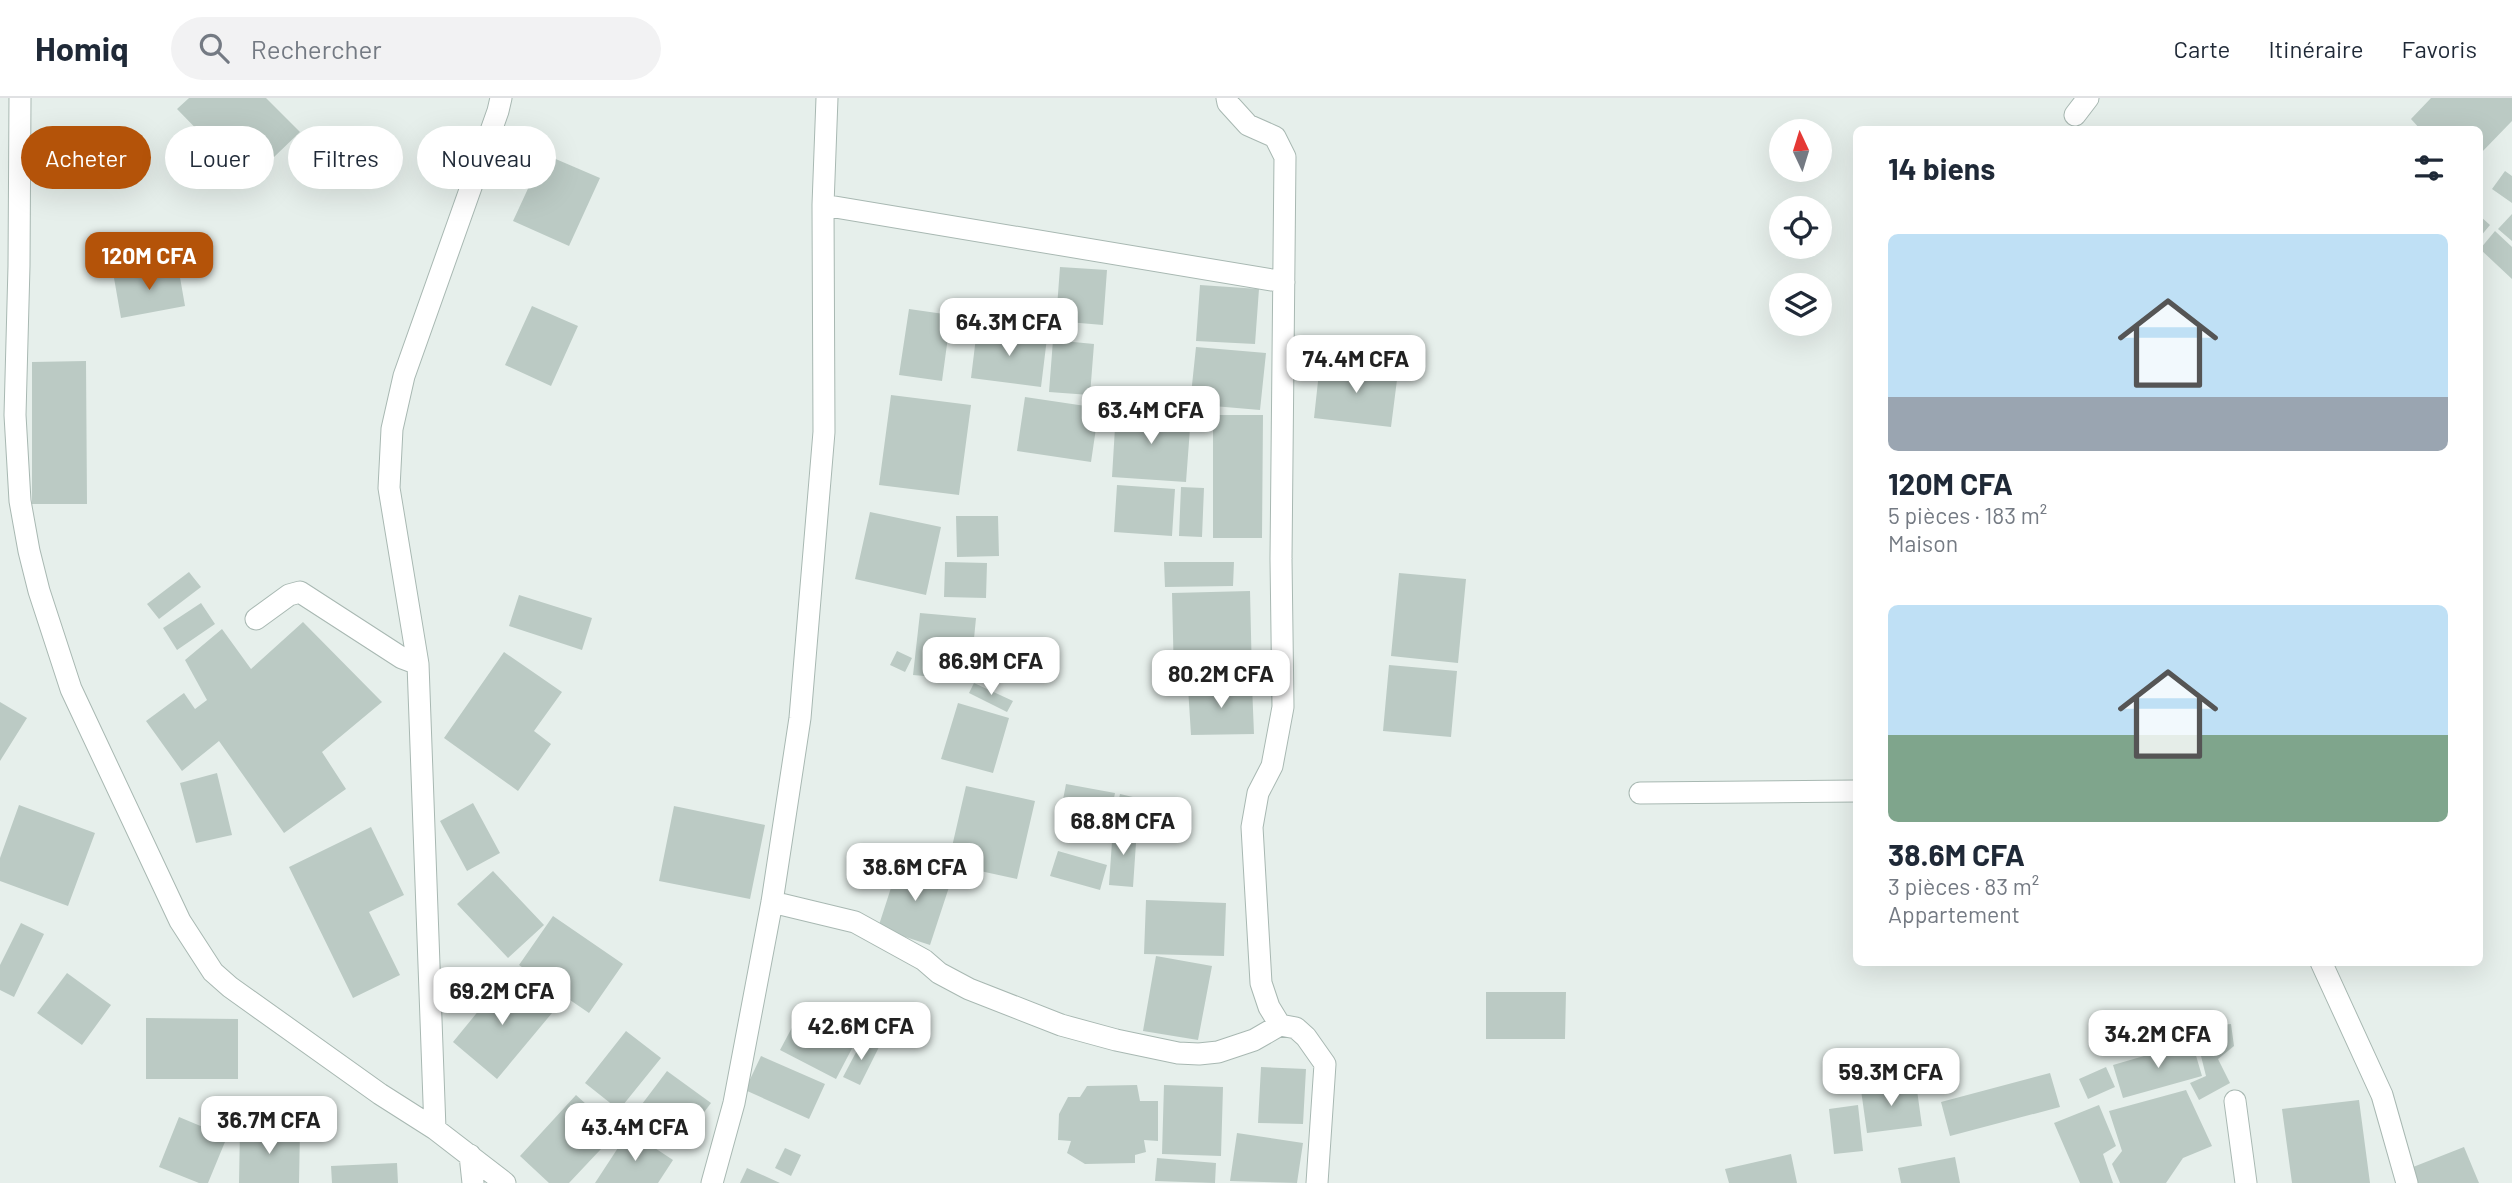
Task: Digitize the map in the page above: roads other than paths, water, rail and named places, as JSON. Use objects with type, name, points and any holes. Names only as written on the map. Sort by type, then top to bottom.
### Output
[{"type":"street","points":[[20,98],[19,266],[7,412],[29,551],[67,677],[145,851],[180,921],[213,972],[380,1094],[435,1129],[505,1183]]},
{"type":"street","points":[[435,1129],[418,664],[389,488],[392,429],[404,376],[501,98]]},
{"type":"street","points":[[712,1183],[734,1103],[772,902],[800,718],[824,432],[823,205],[827,98]]},
{"type":"street","points":[[1227,98],[1228,103],[1248,125],[1275,137],[1285,157],[1281,559],[1283,707],[1272,766],[1258,793],[1252,827],[1261,982],[1269,1007],[1280,1025]]},
{"type":"street","points":[[823,205],[1284,282]]},
{"type":"street","points":[[256,620],[289,595],[300,592],[402,658],[418,664]]},
{"type":"street","points":[[1640,793],[1853,791]]},
{"type":"street","points":[[772,902],[855,922],[970,989],[1061,1025],[1116,1040],[1178,1053],[1199,1054],[1218,1052],[1254,1040],[1280,1025],[1296,1028],[1306,1037],[1325,1064],[1317,1183]]},
{"type":"street","points":[[2323,966],[2382,1095],[2407,1183]]},
{"type":"street","points":[[2235,1101],[2246,1183]]},
{"type":"street","points":[[470,1156],[472,1183]]}]
